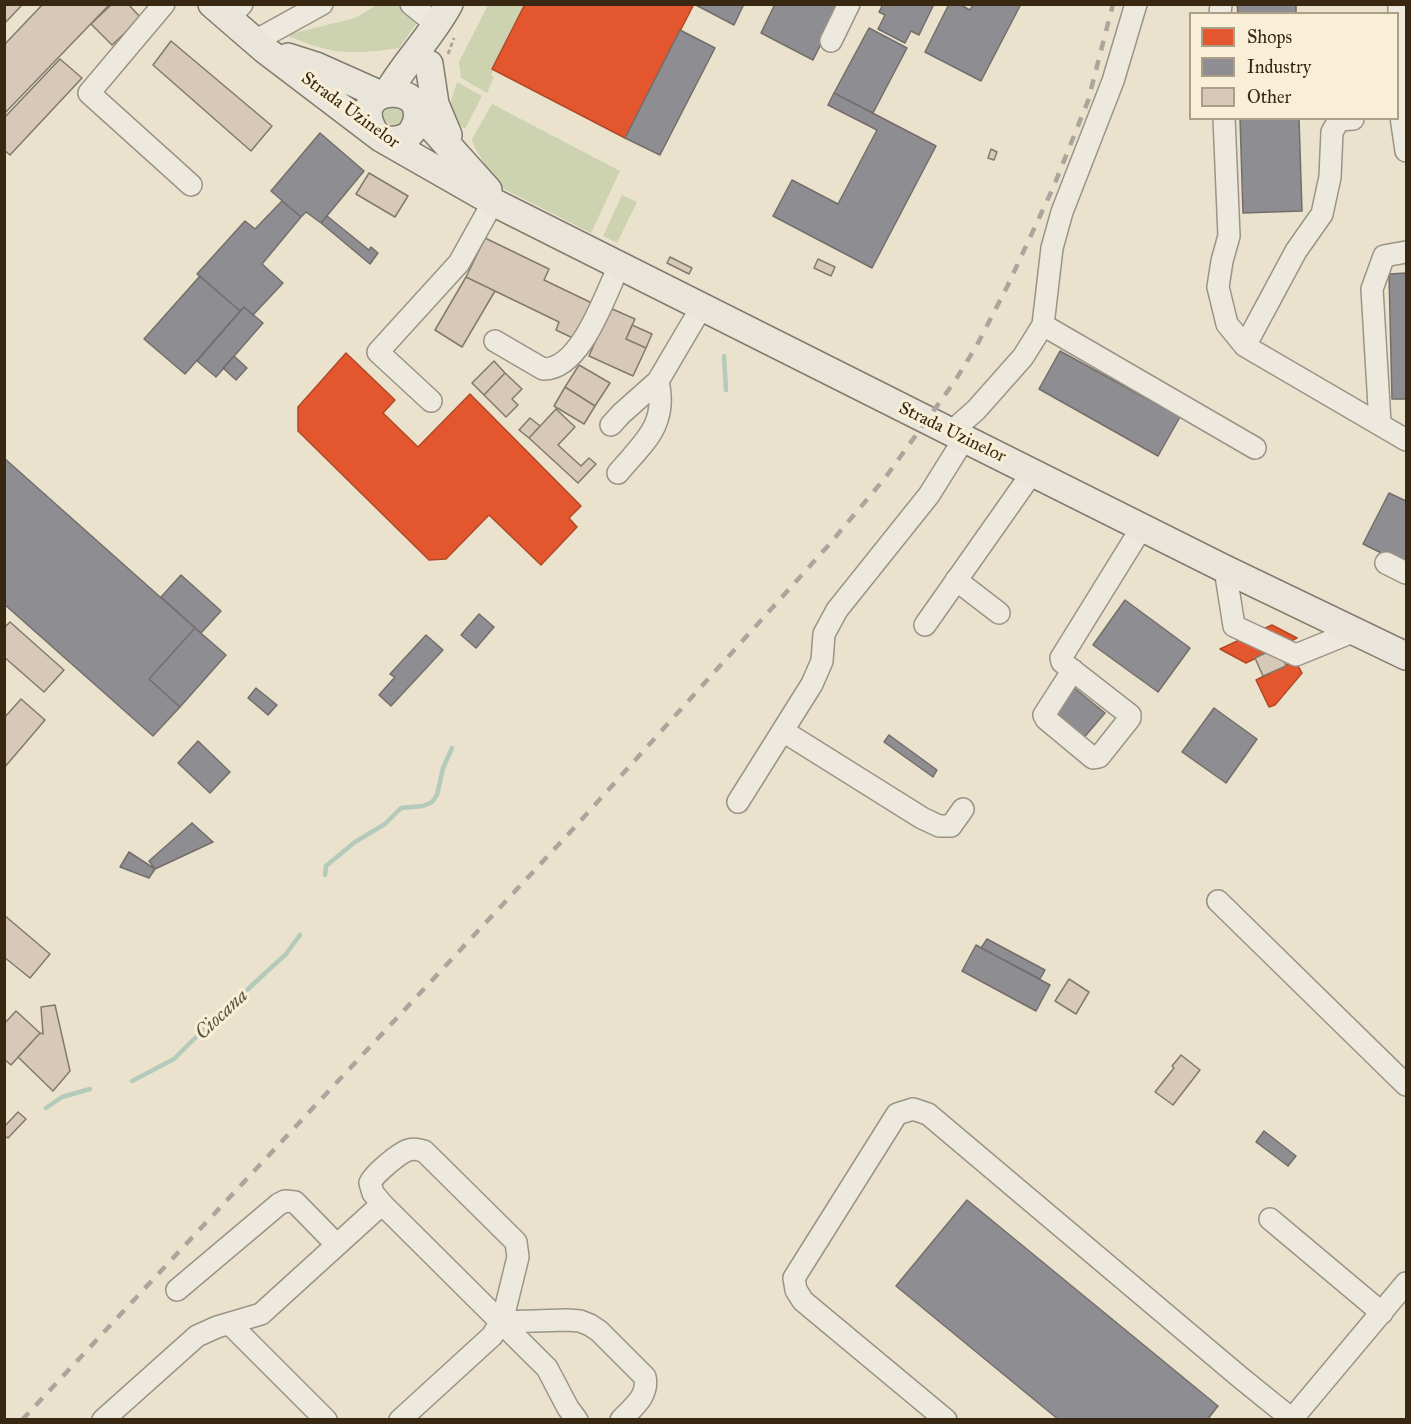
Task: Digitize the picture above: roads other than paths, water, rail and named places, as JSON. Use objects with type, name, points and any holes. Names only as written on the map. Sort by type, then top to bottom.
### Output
[{"type":"main road","name":"Strada Uzinelor","points":[[228,10],[260,45],[380,135],[497,203],[701,308],[1224,569],[1407,656]]},
{"type":"main road","points":[[429,59],[376,99],[369,111],[370,124],[380,135],[400,139],[412,132],[429,59],[448,19]]},
{"type":"main road","name":"Strada Uzinelor","points":[[260,45],[385,94]]},
{"type":"main road","points":[[316,66],[372,73],[429,59]]},
{"type":"main road","points":[[429,59],[435,104],[458,155]]},
{"type":"main road","points":[[385,94],[403,94],[416,108]]},
{"type":"main road","name":"Strada Uzinelor","points":[[416,108],[497,203]]},
{"type":"street","points":[[164,4],[89,93],[191,185]]},
{"type":"street","points":[[260,45],[322,4]]},
{"type":"street","points":[[411,4],[448,19]]},
{"type":"street","points":[[831,40],[849,4]]},
{"type":"street","points":[[738,802],[819,671],[824,634],[837,610],[929,495],[957,436],[976,410],[1023,357],[1044,325],[1052,248],[1062,212],[1113,81],[1136,4]]},
{"type":"street","points":[[1399,4],[1399,103],[1407,151]]},
{"type":"street","points":[[1224,120],[1229,236],[1218,287],[1227,324],[1245,346],[1407,440]]},
{"type":"street","points":[[1245,346],[1296,251],[1322,214],[1330,177],[1332,132],[1339,120]]},
{"type":"street","points":[[431,400],[378,352],[459,263],[497,203]]},
{"type":"street","points":[[1380,423],[1372,289],[1384,256],[1407,252]]},
{"type":"street","points":[[495,341],[543,369],[557,366],[584,340],[618,266]]},
{"type":"street","points":[[611,425],[658,381],[701,308]]},
{"type":"street","points":[[1044,325],[1255,448]]},
{"type":"street","points":[[618,473],[657,424],[661,405],[658,381]]},
{"type":"street","points":[[926,625],[1032,473]]},
{"type":"street","points":[[1073,670],[1062,662],[1061,657],[1142,527]]},
{"type":"street","points":[[1386,563],[1407,573]]},
{"type":"street","points":[[1224,569],[1234,626],[1296,656],[1355,631]]},
{"type":"street","points":[[956,580],[999,613]]},
{"type":"street","points":[[783,731],[939,826],[951,826],[963,809]]},
{"type":"street","points":[[1218,901],[1407,1085]]},
{"type":"street","points":[[946,1419],[803,1301],[796,1290],[794,1278],[897,1114],[914,1109],[928,1114],[1292,1419],[1407,1283]]},
{"type":"street","points":[[400,1419],[492,1336],[500,1322],[518,1257],[516,1242],[424,1151],[419,1150],[405,1151],[371,1179],[370,1187],[382,1204],[500,1322],[547,1368],[568,1408],[578,1419]]},
{"type":"street","points":[[177,1290],[285,1201],[295,1202],[337,1245]]},
{"type":"street","points":[[103,1419],[197,1336],[261,1314],[382,1204]]},
{"type":"street","points":[[1270,1219],[1382,1313]]},
{"type":"street","points":[[500,1322],[580,1321],[599,1331],[645,1377],[647,1386],[644,1393],[621,1419]]},
{"type":"street","points":[[230,1323],[326,1419]]},
{"type":"waterway","name":"Ciocana","points":[[724,356],[726,390]]},
{"type":"waterway","name":"Ciocana","points":[[325,875],[326,866],[355,842],[385,824],[401,808],[423,806],[432,802],[437,795],[443,768],[452,748]]},
{"type":"waterway","name":"Ciocana","points":[[132,1081],[174,1059],[286,954],[300,935]]},
{"type":"waterway","name":"Ciocana","points":[[46,1108],[62,1097],[90,1089]]},
{"type":"railway","points":[[22,1420],[574,828],[827,547],[885,478],[955,381],[977,345],[1007,287],[1053,188],[1088,101],[1113,4]]}]
